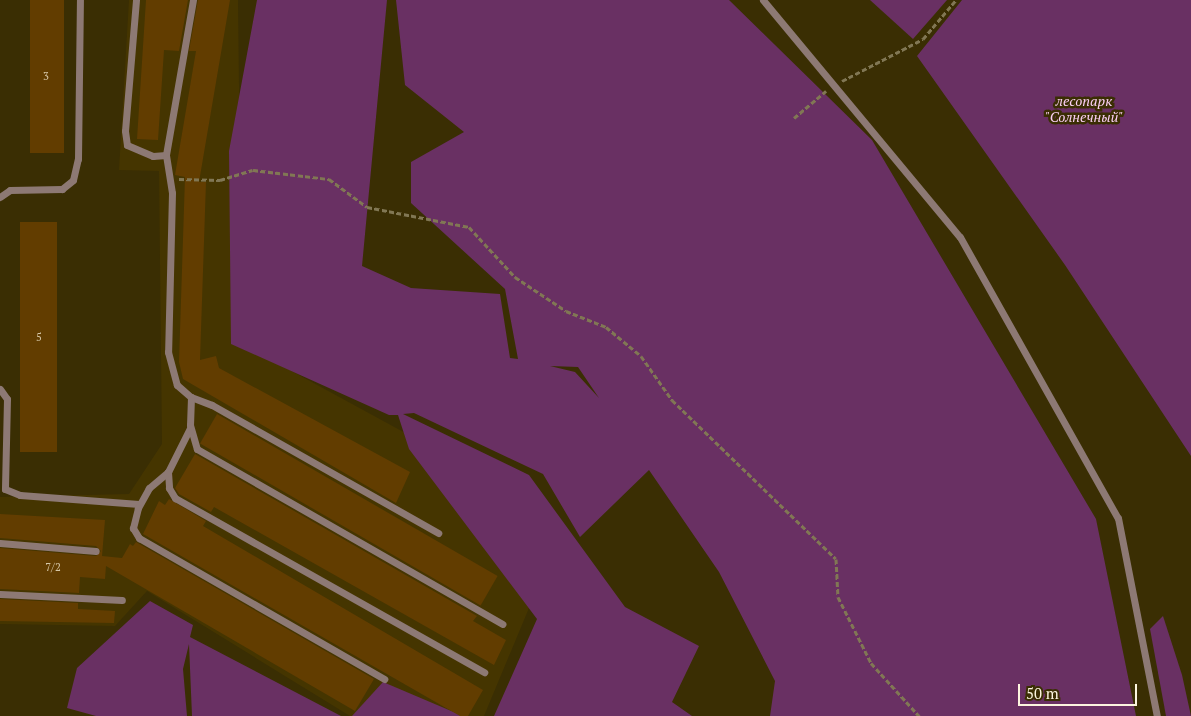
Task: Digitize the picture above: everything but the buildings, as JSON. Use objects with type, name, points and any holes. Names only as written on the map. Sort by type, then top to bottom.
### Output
[{"type":"lane","points":[[0,197],[10,190],[62,189],[73,180],[78,159],[80,0]]},
{"type":"lane","points":[[136,0],[125,131],[127,145],[153,156],[166,154]]},
{"type":"lane","points":[[193,0],[166,154],[172,193],[168,352],[177,385],[191,397],[212,405],[438,532]]},
{"type":"lane","points":[[763,0],[835,84],[960,237],[1118,518],[1157,716]]},
{"type":"lane","points":[[0,388],[7,399],[3,489],[20,495],[139,504]]},
{"type":"lane","points":[[191,397],[190,428],[197,448],[502,624]]},
{"type":"lane","points":[[190,428],[168,472],[149,488],[139,504],[132,528],[139,538],[384,679]]},
{"type":"lane","points":[[168,472],[170,488],[175,498],[484,672]]},
{"type":"lane","points":[[0,543],[96,551]]},
{"type":"lane","points":[[0,594],[122,600]]},
{"type":"path","points":[[794,118],[835,84],[923,39],[956,0]]},
{"type":"path","points":[[172,178],[220,180],[253,170],[329,179],[367,207],[469,227],[515,277],[566,311],[606,327],[641,356],[672,400],[836,559],[838,597],[871,663],[919,716]]},
{"type":"shaded area","points":[[129,0],[238,0],[242,344],[420,441],[529,608],[484,716],[350,716],[147,591],[115,626],[0,624],[0,497],[129,494],[162,444],[159,171],[119,170]]},
{"type":"green space","points":[[257,0],[387,0],[362,266],[411,288],[500,294],[510,358],[518,359],[505,289],[411,203],[411,162],[464,132],[405,85],[396,0],[729,0],[872,140],[1096,519],[1136,716],[770,716],[775,681],[719,572],[649,470],[580,537],[543,474],[414,413],[403,414],[529,475],[625,607],[699,646],[672,702],[692,716],[494,716],[537,619],[409,449],[398,415],[389,415],[231,344],[229,151]],"holes":[[[550,366],[578,367],[599,398],[575,372]]]},
{"type":"green space","points":[[870,0],[947,0],[913,39]]},
{"type":"green space","name":"лесопарк \"Солнечный\"","points":[[962,0],[1191,0],[1191,456],[1065,265],[917,56]]},
{"type":"green space","points":[[150,601],[193,625],[190,637],[341,716],[192,716],[189,644],[183,669],[187,716],[96,716],[67,708],[77,668]]},
{"type":"green space","points":[[1163,616],[1182,675],[1191,716],[1166,716],[1150,629]]},
{"type":"green space","points":[[383,682],[463,716],[352,716]]}]
